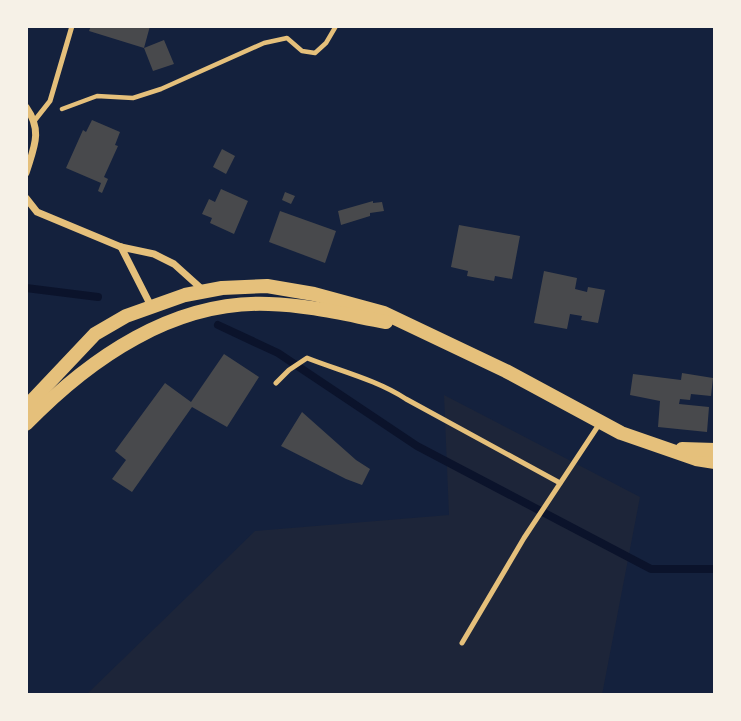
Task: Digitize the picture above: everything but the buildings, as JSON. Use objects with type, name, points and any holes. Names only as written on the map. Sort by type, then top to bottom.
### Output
[{"type":"main road","points":[[26,407],[95,334],[126,316],[204,291],[267,286],[384,313],[506,372],[621,433],[696,459],[715,462]]},
{"type":"main road","points":[[26,424],[50,399],[92,365],[138,335],[224,306],[269,304],[412,327]]},
{"type":"main road","points":[[670,449],[715,450]]},
{"type":"street","points":[[26,107],[35,120],[37,138],[26,173]]},
{"type":"street","points":[[26,198],[37,212],[121,247],[154,254],[174,264],[204,291]]},
{"type":"street","points":[[121,247],[151,306]]},
{"type":"lane","points":[[35,120],[50,102],[72,26]]},
{"type":"lane","points":[[276,383],[307,358],[387,387],[406,400],[560,483]]},
{"type":"lane","points":[[463,643],[524,538],[600,422]]},
{"type":"path","points":[[35,120],[97,96],[133,97],[161,89],[264,43],[286,38],[302,51],[316,53],[336,26]]},
{"type":"shaded area","points":[[444,395],[640,497],[602,695],[86,695],[255,531],[449,515]]},
{"type":"waterway","points":[[26,288],[98,297]]},
{"type":"waterway","points":[[218,325],[278,353],[417,446],[651,569],[715,569]]}]
